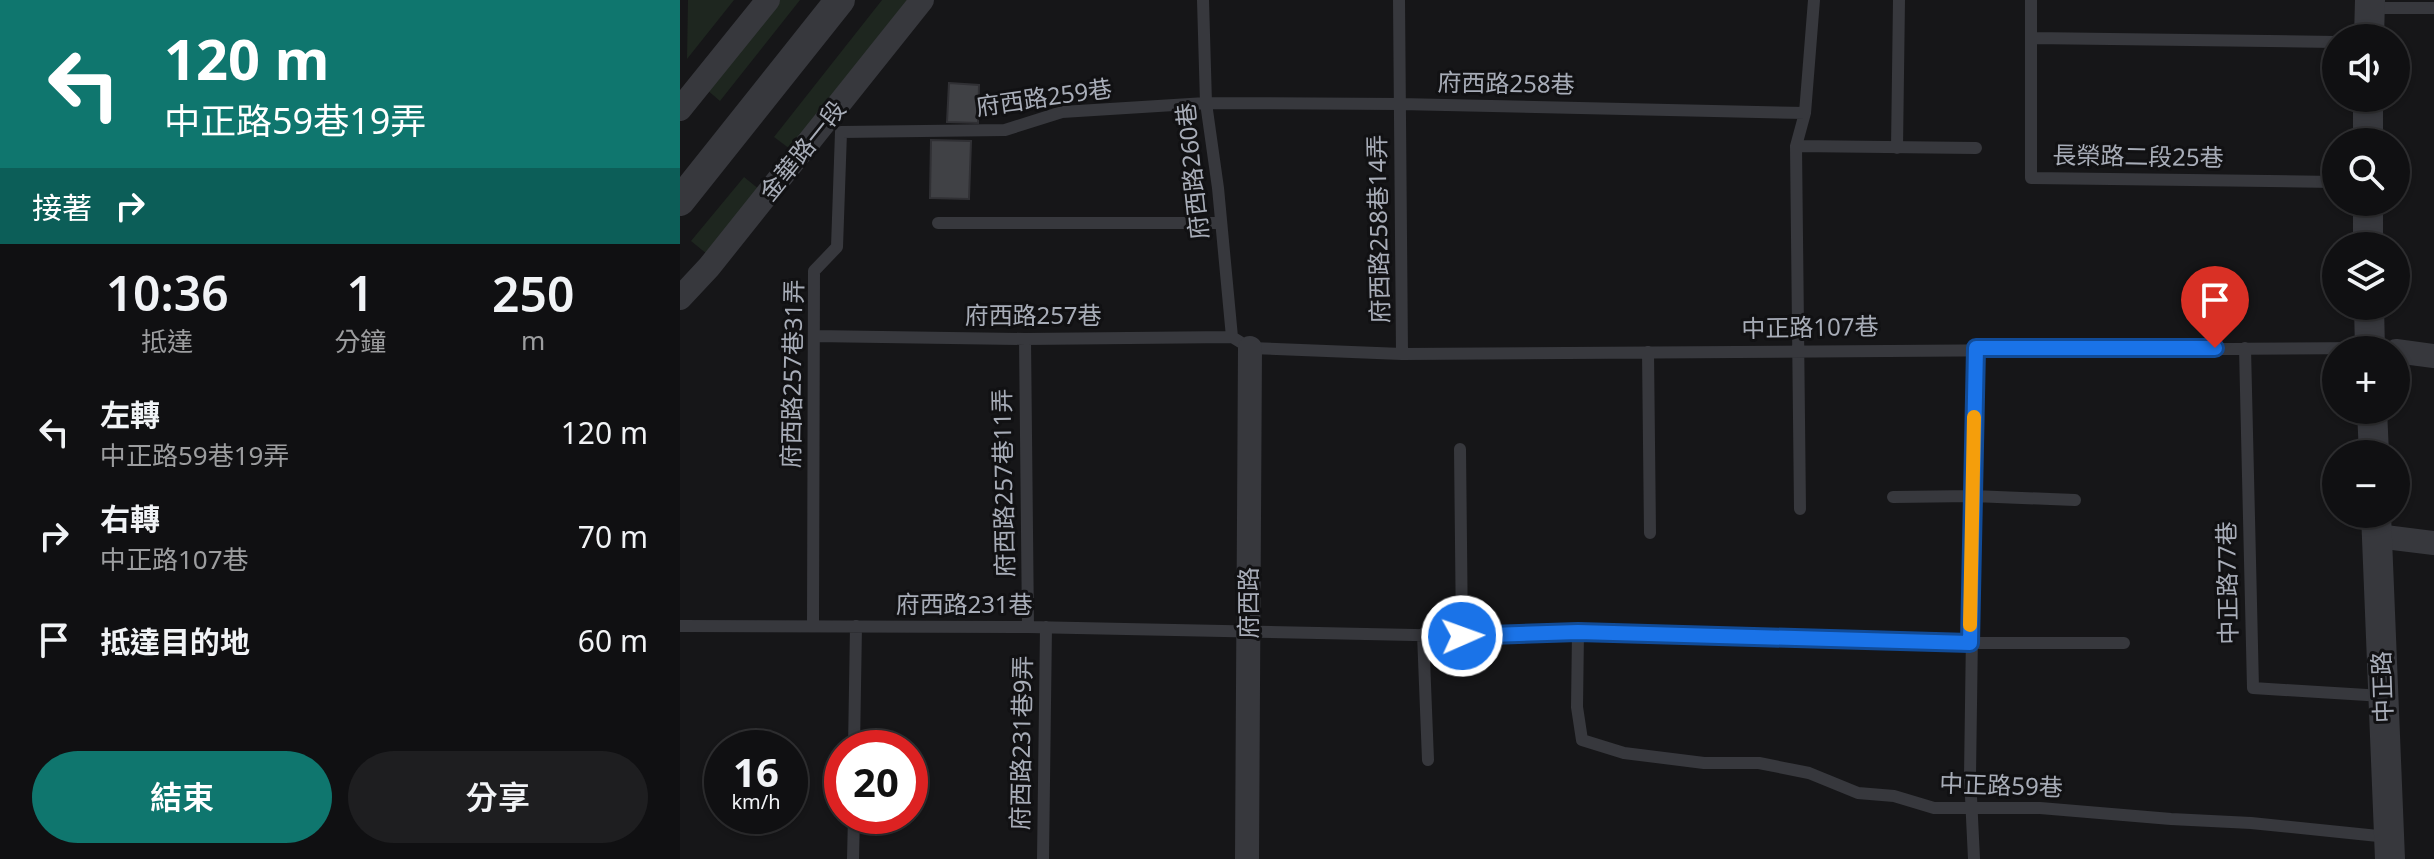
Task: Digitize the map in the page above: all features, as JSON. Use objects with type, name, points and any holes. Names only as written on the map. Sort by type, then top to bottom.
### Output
[{"type":"street","points":[[680,109],[768,0]]},
{"type":"street","points":[[680,201],[840,0]]},
{"type":"street","name":"金華路一段","points":[[680,298],[709,267],[922,0]]},
{"type":"street","name":"府西路","points":[[1241,343],[1248,630],[1247,859]]},
{"type":"street","points":[[2410,353],[2434,356]]},
{"type":"street","name":"中正路","points":[[2377,528],[2390,848]]},
{"type":"street","points":[[2386,528],[2434,543]]},
{"type":"lane","name":"府西路260巷","points":[[1203,0],[1206,103],[1221,223],[1241,343]]},
{"type":"lane","points":[[1399,0],[1400,104]]},
{"type":"lane","points":[[1800,509],[1796,146],[1805,113],[1814,0]]},
{"type":"lane","points":[[1897,148],[1899,0]]},
{"type":"lane","name":"長榮路二段25巷","points":[[2031,0],[2031,178],[2322,182]]},
{"type":"lane","points":[[2370,15],[2434,8]]},
{"type":"lane","points":[[2031,38],[2322,42]]},
{"type":"lane","name":"府西路258巷","points":[[1206,103],[1805,113]]},
{"type":"lane","name":"府西路259巷","points":[[841,132],[1005,130],[1062,112],[1206,103]]},
{"type":"lane","name":"府西路258巷14弄","points":[[1400,104],[1402,354]]},
{"type":"lane","name":"府西路257巷31弄","points":[[813,626],[814,271],[837,247],[841,132]]},
{"type":"lane","points":[[1796,146],[1976,148]]},
{"type":"lane","points":[[938,223],[1221,223]]},
{"type":"lane","name":"府西路257巷","points":[[814,336],[1241,343]]},
{"type":"lane","name":"府西路257巷11弄","points":[[1025,339],[1028,627]]},
{"type":"lane","name":"中正路107巷","points":[[1241,343],[1402,354],[1976,348],[2322,349]]},
{"type":"lane","points":[[1974,859],[1970,776],[1970,643],[1976,348]]},
{"type":"lane","name":"中正路77巷","points":[[2245,348],[2253,688],[2383,696]]},
{"type":"lane","points":[[1648,352],[1650,533]]},
{"type":"lane","points":[[1460,449],[1462,636]]},
{"type":"lane","points":[[1893,497],[2075,500]]},
{"type":"lane","name":"府西路231巷","points":[[680,626],[1046,627],[1462,636],[1578,632],[1970,643],[2124,643]]},
{"type":"lane","points":[[854,730],[856,626]]},
{"type":"lane","name":"府西路231巷9弄","points":[[1043,859],[1046,627]]},
{"type":"lane","name":"中正路59巷","points":[[1578,632],[1577,707],[1582,740],[1624,753],[1704,763],[1759,763],[1809,773],[1858,793],[1894,796],[1934,808],[2040,808],[2251,823],[2390,848]]},
{"type":"lane","points":[[1423,634],[1428,760]]},
{"type":"lane","points":[[853,859],[854,834]]},
{"type":"shaded area","points":[[688,0],[734,0],[687,59]]},
{"type":"shaded area","points":[[777,0],[800,0],[720,101],[706,89]]},
{"type":"shaded area","points":[[882,0],[907,0],[790,149],[774,137]]},
{"type":"shaded area","points":[[744,177],[760,190],[707,254],[691,241]]},
{"type":"building","points":[[949,83],[979,85],[978,123],[947,122]]},
{"type":"building","points":[[931,140],[971,141],[969,199],[930,198]]},
{"type":"slow traffic","points":[[1970,625],[1974,417]]},
{"type":"route","points":[[1462,636],[1578,632],[1970,643],[1976,348],[2215,348]]}]
